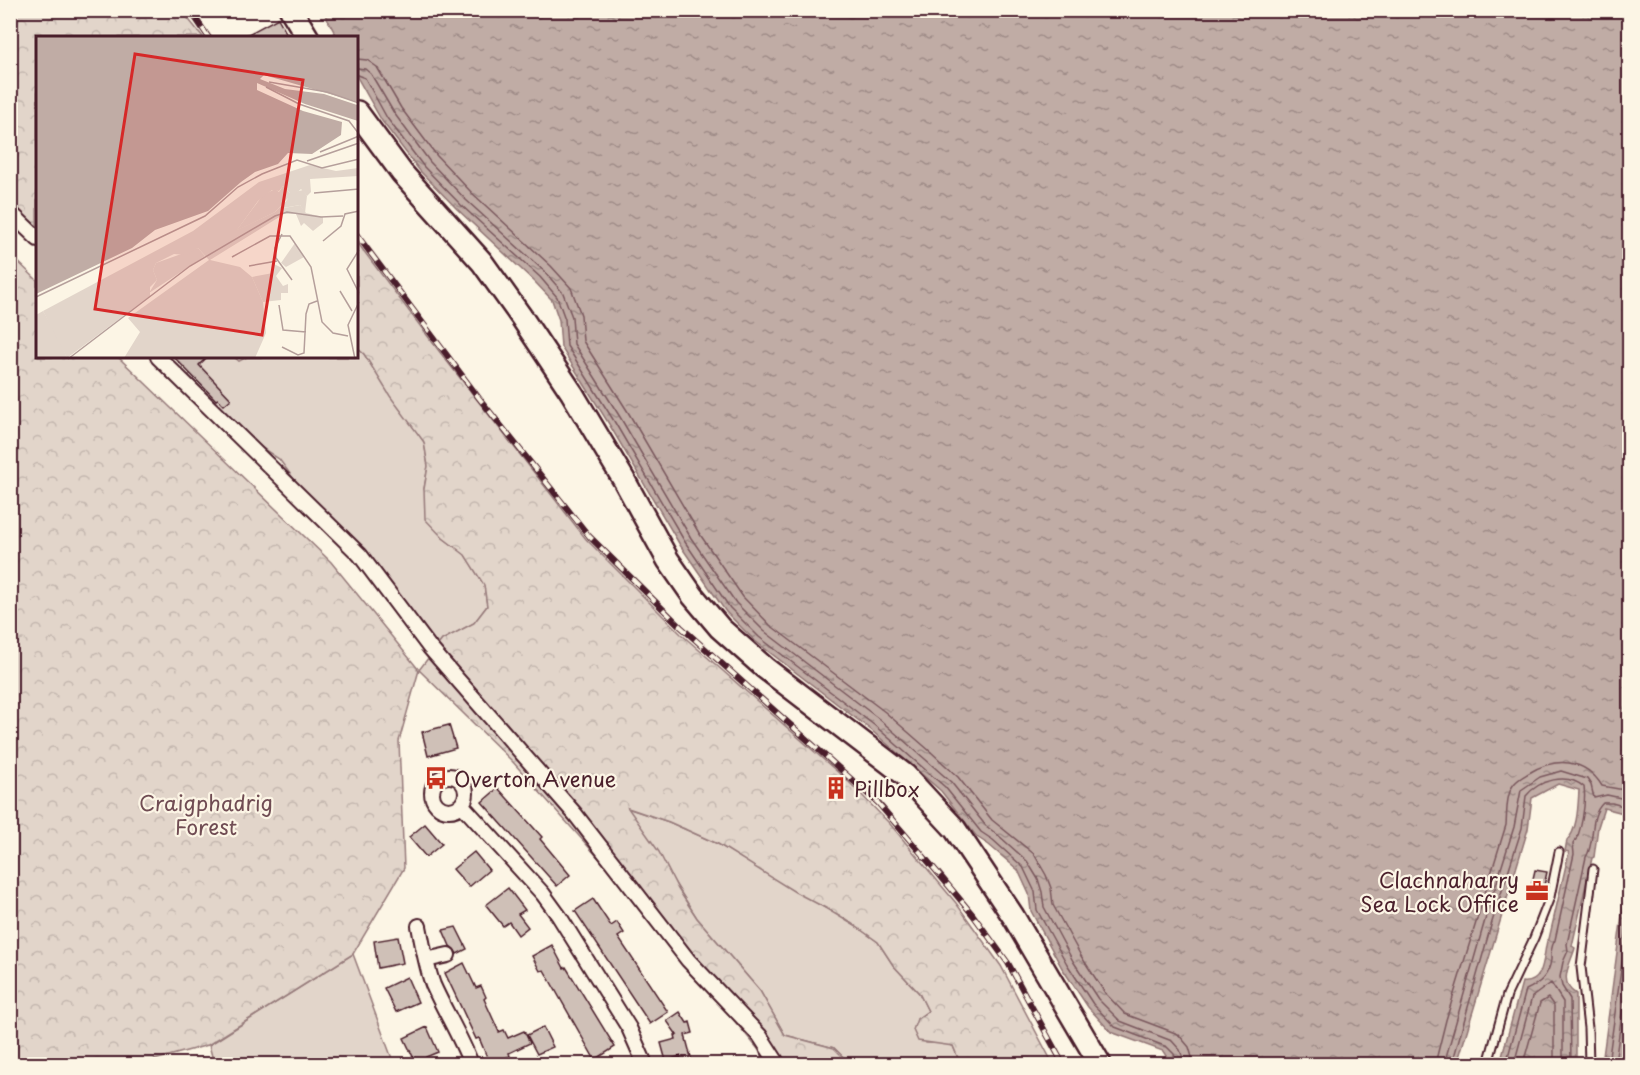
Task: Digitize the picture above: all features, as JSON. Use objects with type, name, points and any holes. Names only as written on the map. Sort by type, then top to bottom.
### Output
[{"type":"main road","points":[[291,10],[307,36]]},
{"type":"main road","points":[[358,113],[402,173],[482,262],[522,318],[572,393],[668,560],[693,596],[720,628],[765,668],[905,775],[955,829],[1013,916],[1100,1065]]},
{"type":"street","points":[[10,212],[36,236]]},
{"type":"street","points":[[159,358],[360,555],[430,648],[575,814],[688,960],[760,1036],[778,1065]]},
{"type":"street","points":[[462,805],[543,894],[559,916],[629,1028],[645,1065]]},
{"type":"street","points":[[419,926],[433,984],[471,1065]]},
{"type":"street","points":[[426,960],[448,954]]},
{"type":"lane","points":[[1488,1065],[1506,995],[1534,938],[1550,897],[1559,852]]},
{"type":"lane","points":[[1589,1065],[1588,1028],[1581,967],[1593,869]]},
{"type":"green space","points":[[10,11],[182,11],[202,36],[36,36],[36,230],[11,204]]},
{"type":"green space","points":[[358,243],[586,539],[681,634],[849,782],[890,824],[956,903],[1001,966],[1053,1064],[956,1064],[958,1058],[953,1046],[918,1041],[913,1030],[917,1019],[928,1011],[919,993],[893,965],[878,942],[839,915],[795,892],[718,844],[669,822],[628,808],[659,852],[678,889],[697,918],[760,991],[785,1035],[834,1048],[850,1064],[767,1064],[758,1049],[604,864],[512,761],[419,670],[442,640],[474,623],[487,606],[484,585],[465,555],[443,538],[425,519],[424,489],[428,466],[424,442],[390,396],[364,354],[358,349]]},
{"type":"green space","name":"Craigphadrig Forest","points":[[10,254],[36,279],[36,358],[119,358],[331,562],[419,670],[399,741],[404,868],[353,954],[208,1045],[140,1064],[11,1064]]},
{"type":"green space","points":[[358,349],[364,354],[424,442],[428,466],[424,489],[443,538],[465,554],[484,585],[487,606],[474,623],[442,640],[436,648],[375,562],[357,542],[299,486],[279,459],[256,444],[186,378],[206,358],[235,358],[239,361],[245,358],[358,358]]},
{"type":"green space","points":[[627,808],[669,822],[718,844],[857,927],[878,942],[893,965],[919,993],[928,1011],[917,1019],[926,1043],[943,1043],[953,1046],[958,1058],[956,1064],[850,1064],[834,1048],[785,1035],[760,991],[697,918]]},
{"type":"green space","points":[[353,954],[394,1064],[214,1064],[209,1045]]},
{"type":"water","points":[[323,11],[1629,11],[1629,817],[1627,814],[1604,808],[1572,946],[1575,948],[1566,978],[1570,989],[1576,994],[1576,1064],[1500,1064],[1522,982],[1535,979],[1542,968],[1569,852],[1565,851],[1567,840],[1571,836],[1578,809],[1579,790],[1558,784],[1532,798],[1528,829],[1457,1064],[1171,1064],[1163,1051],[1111,1032],[1088,1007],[1062,968],[1031,911],[1029,894],[1018,870],[977,837],[941,791],[871,730],[755,641],[726,612],[680,545],[561,347],[559,320],[552,300],[420,171],[382,121],[358,79],[358,36],[336,36]]},
{"type":"water","points":[[1629,841],[1629,1064],[1602,1064],[1624,900],[1625,885],[1622,870]]},
{"type":"building","points":[[278,18],[288,36],[245,36]]},
{"type":"building","points":[[175,358],[206,358],[199,365],[231,399],[224,405],[218,399],[216,400]]},
{"type":"building","points":[[449,725],[456,748],[428,756],[422,732]]},
{"type":"building","points":[[498,788],[542,837],[540,839],[570,875],[557,886],[482,802]]},
{"type":"building","points":[[425,824],[442,844],[426,857],[409,837]]},
{"type":"building","points":[[474,852],[489,870],[469,887],[453,869]]},
{"type":"building","points":[[1535,870],[1547,872],[1541,899],[1529,896]]},
{"type":"building","points":[[508,888],[525,910],[518,914],[528,927],[518,935],[509,922],[503,926],[486,905]]},
{"type":"building","points":[[593,899],[611,926],[617,922],[624,933],[618,937],[668,1012],[650,1024],[575,911]]},
{"type":"building","points":[[456,927],[467,949],[457,954],[450,946],[443,930]]},
{"type":"building","points":[[398,937],[403,963],[378,968],[374,941]]},
{"type":"building","points":[[552,945],[564,968],[566,967],[615,1047],[595,1060],[544,970],[540,971],[532,956]]},
{"type":"building","points":[[464,963],[476,988],[481,986],[486,997],[484,999],[499,1032],[504,1030],[508,1038],[524,1031],[530,1043],[509,1053],[510,1056],[490,1064],[445,973]]},
{"type":"building","points":[[407,977],[418,1002],[396,1012],[384,988]]},
{"type":"building","points":[[680,1012],[687,1023],[690,1022],[693,1033],[685,1035],[693,1065],[683,1065],[680,1056],[666,1061],[661,1043],[676,1039],[675,1035],[677,1035],[667,1021]]},
{"type":"building","points":[[427,1027],[438,1052],[426,1057],[427,1065],[417,1065],[404,1038]]},
{"type":"building","points":[[543,1027],[553,1047],[537,1054],[527,1035]]},
{"type":"railway","points":[[190,10],[208,36]]},
{"type":"railway","points":[[358,236],[479,398],[589,536],[681,627],[878,803],[938,873],[973,915],[1008,963],[1063,1064]]},
{"type":"place","name":"Overton Avenue","points":[[436,778]]},
{"type":"place","name":"Pillbox","points":[[836,788]]},
{"type":"place","name":"Clachnaharry Sea Lock Office","points":[[1537,891]]}]
